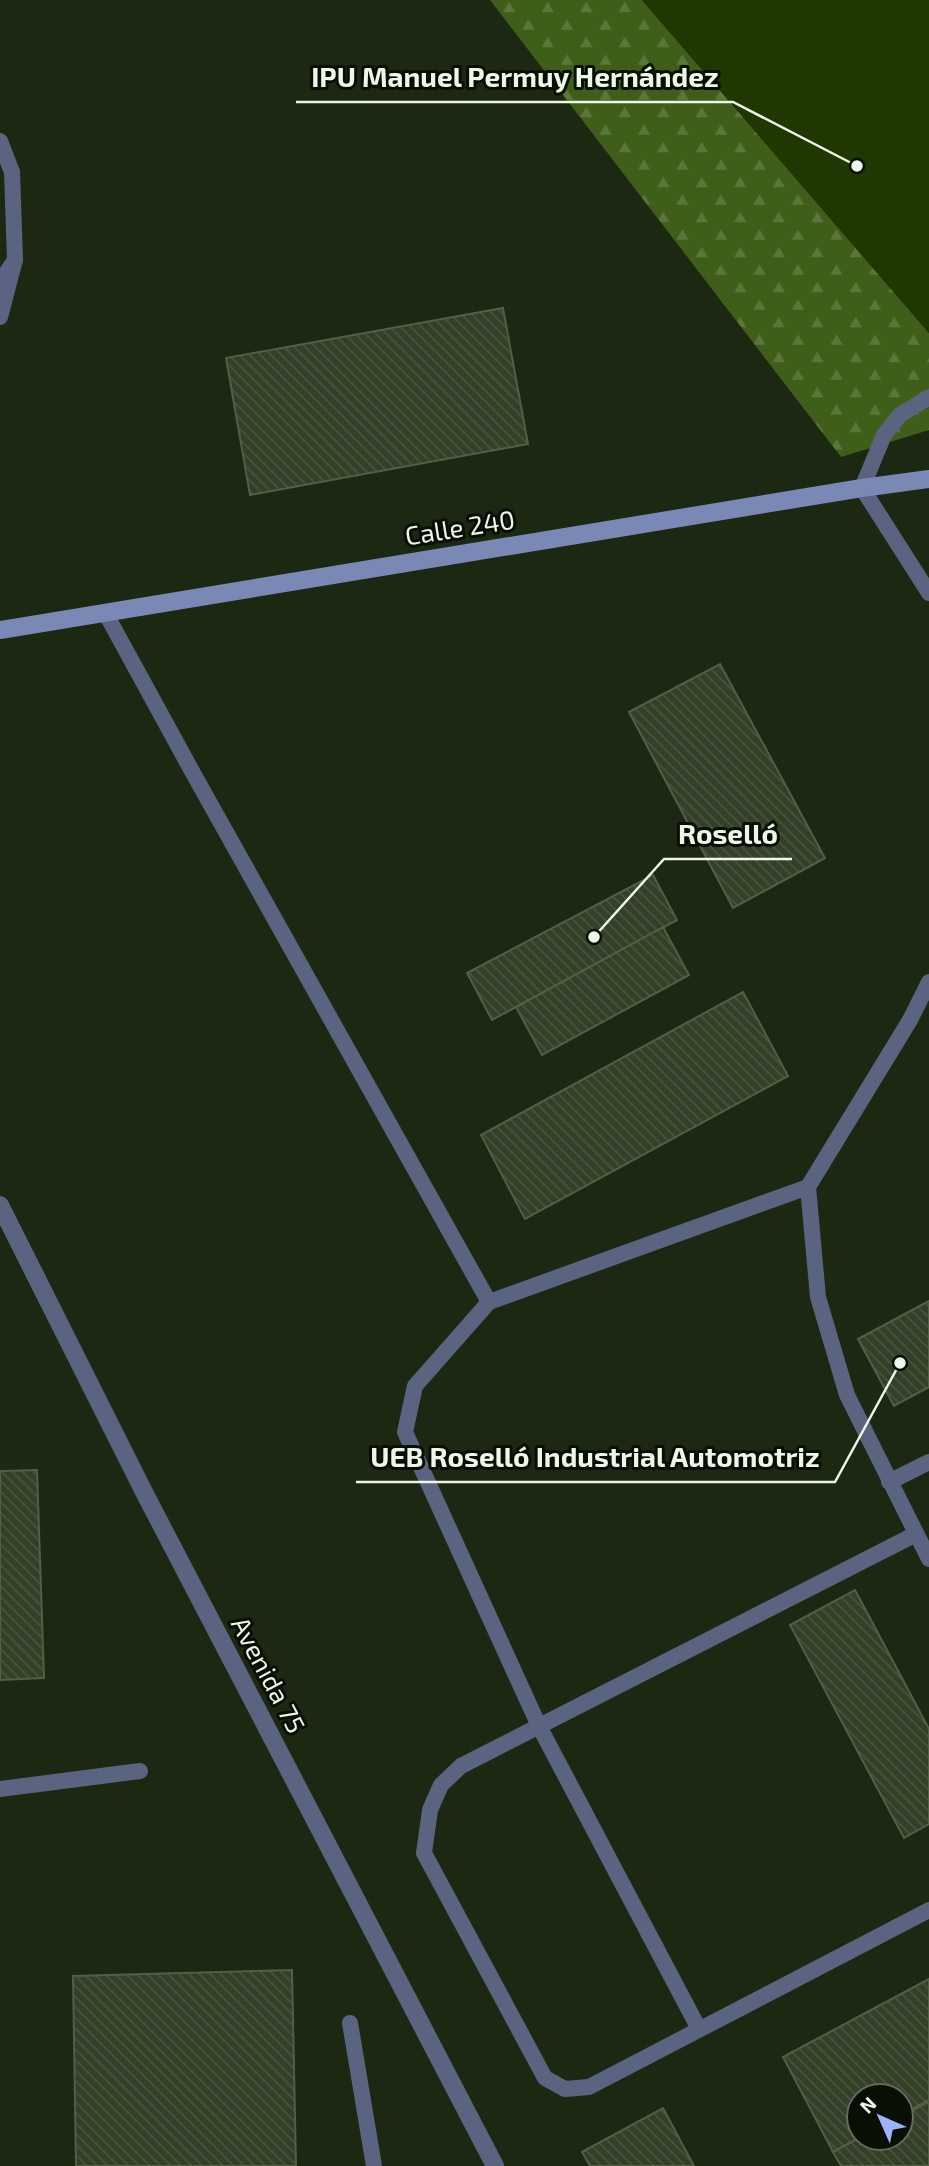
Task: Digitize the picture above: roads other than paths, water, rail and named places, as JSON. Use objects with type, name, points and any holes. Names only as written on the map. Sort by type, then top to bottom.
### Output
[{"type":"main road","name":"Calle 240","points":[[0,630],[929,479]]},
{"type":"street","name":"Avenida 75","points":[[0,1205],[150,1504],[495,2166]]},
{"type":"lane","points":[[0,141],[12,172],[15,260],[0,317]]},
{"type":"lane","points":[[0,282],[15,260]]},
{"type":"lane","points":[[929,397],[900,415],[884,435],[862,488],[929,593]]},
{"type":"lane","points":[[106,614],[489,1302]]},
{"type":"lane","points":[[929,982],[808,1187],[818,1297],[847,1395],[929,1559]]},
{"type":"lane","points":[[699,2029],[539,1726],[405,1432],[415,1386],[489,1302],[808,1187]]},
{"type":"lane","points":[[889,1482],[929,1462]]},
{"type":"lane","points":[[916,1534],[460,1766],[441,1785],[430,1810],[424,1853],[545,2078],[565,2089],[589,2087],[929,1910]]},
{"type":"lane","points":[[0,1789],[140,1771]]},
{"type":"lane","points":[[349,2023],[374,2166]]},
{"type":"place","name":"IPU Manuel Permuy Hernández","points":[[857,166]]},
{"type":"place","name":"Roselló","points":[[594,937]]},
{"type":"place","name":"UEB Roselló Industrial Automotriz","points":[[900,1363]]}]
